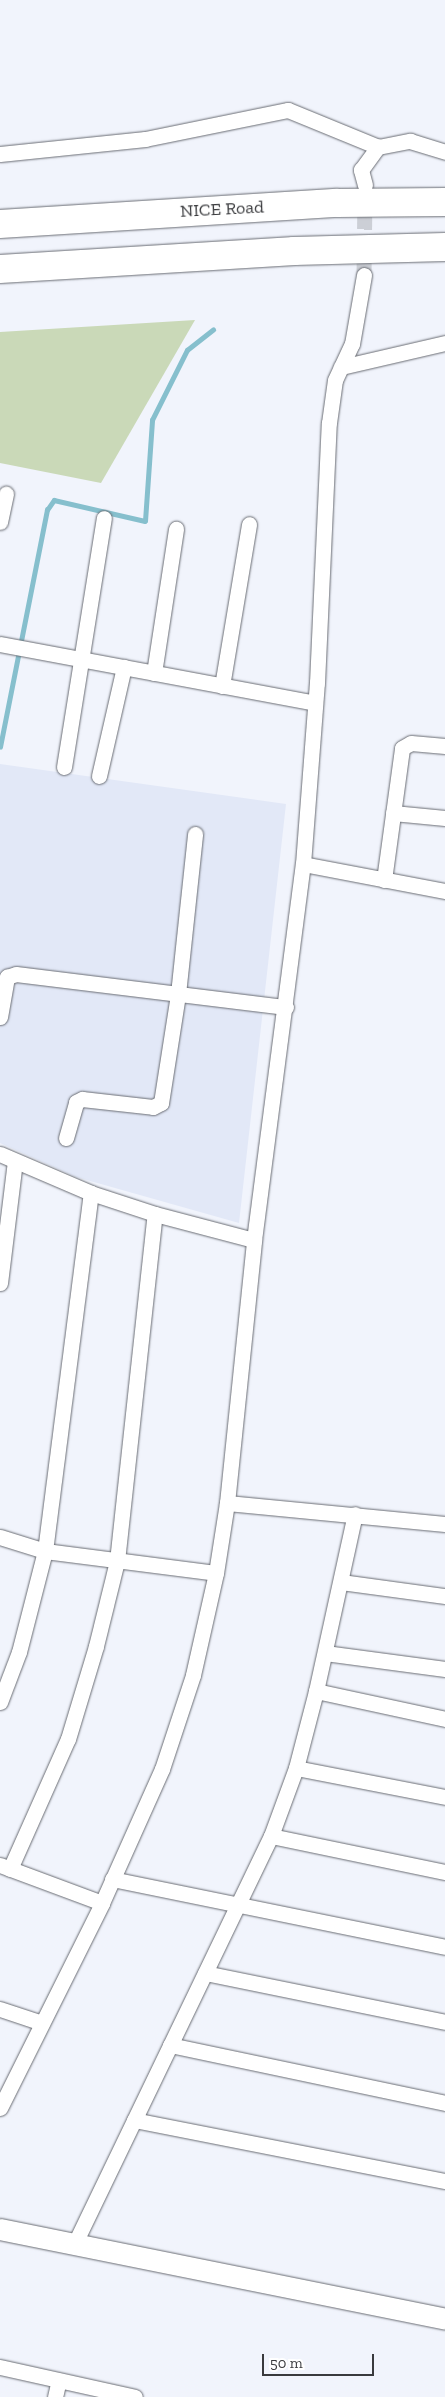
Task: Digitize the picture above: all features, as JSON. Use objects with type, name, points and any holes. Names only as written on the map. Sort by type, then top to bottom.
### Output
[{"type":"highway","name":"NICE Road","points":[[0,224],[337,203],[445,202]]},
{"type":"highway","points":[[0,269],[294,251],[445,247]]},
{"type":"main road","points":[[0,2229],[445,2319]]},
{"type":"street","points":[[0,154],[145,139],[288,110],[378,147],[410,141],[445,152]]},
{"type":"street","points":[[365,185],[361,170],[378,147]]},
{"type":"street","points":[[0,2108],[102,1903],[162,1769],[193,1675],[216,1573],[228,1503],[254,1240],[304,864],[315,703],[325,463],[335,380],[352,344],[364,275]]},
{"type":"street","points":[[341,367],[445,343]]},
{"type":"street","points":[[0,522],[6,494]]},
{"type":"street","points":[[64,768],[104,518]]},
{"type":"street","points":[[222,686],[249,524]]},
{"type":"street","points":[[154,673],[176,530]]},
{"type":"street","points":[[13,646],[315,703]]},
{"type":"street","points":[[99,776],[124,667]]},
{"type":"street","points":[[384,880],[402,748],[411,744],[445,746]]},
{"type":"street","points":[[393,813],[445,818]]},
{"type":"street","points":[[66,1138],[76,1102],[82,1099],[153,1107],[161,1103],[178,994],[195,834]]},
{"type":"street","points":[[304,864],[445,891]]},
{"type":"street","points":[[0,1017],[7,977],[16,974],[286,1007]]},
{"type":"street","points":[[0,1154],[91,1193],[155,1214],[254,1240]]},
{"type":"street","points":[[0,1283],[15,1161]]},
{"type":"street","points":[[0,1702],[19,1652],[45,1551],[91,1193]]},
{"type":"street","points":[[102,1903],[5,1867],[68,1739],[96,1646],[117,1562],[155,1214]]},
{"type":"street","points":[[228,1503],[445,1524]]},
{"type":"street","points":[[76,2243],[170,2045],[239,1907],[271,1836],[296,1768],[342,1582],[355,1514]]},
{"type":"street","points":[[0,1537],[45,1551],[117,1562],[216,1573]]},
{"type":"street","points":[[342,1582],[445,1596]]},
{"type":"street","points":[[325,1653],[445,1669]]},
{"type":"street","points":[[316,1691],[445,1719]]},
{"type":"street","points":[[296,1768],[445,1797]]},
{"type":"street","points":[[271,1836],[445,1872]]},
{"type":"street","points":[[112,1879],[239,1907],[445,1947]]},
{"type":"street","points":[[205,1973],[445,2022]]},
{"type":"street","points":[[0,2009],[42,2023]]},
{"type":"street","points":[[170,2045],[445,2102]]},
{"type":"street","points":[[134,2120],[445,2181]]},
{"type":"street","points":[[0,2367],[135,2397]]},
{"type":"street","points":[[55,2397],[59,2380]]},
{"type":"shaded area","points":[[0,764],[286,804],[239,1223],[76,1177],[0,1143]]},
{"type":"green space","points":[[195,320],[101,483],[0,463],[0,332]]},
{"type":"waterway","points":[[0,747],[47,510],[54,500],[145,521],[152,420],[187,350],[213,330]]},
{"type":"tunnel","points":[[364,275],[365,197]]}]
